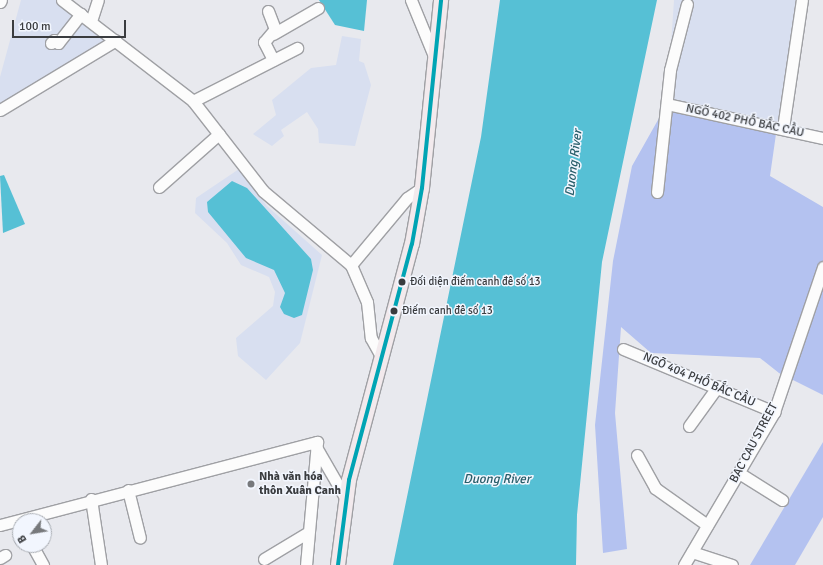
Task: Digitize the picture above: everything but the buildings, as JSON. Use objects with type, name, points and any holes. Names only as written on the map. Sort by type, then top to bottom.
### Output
[{"type":"main road","points":[[338,565],[346,499],[382,358],[399,280],[412,244],[422,188],[434,56],[441,0]]},
{"type":"street","points":[[62,0],[116,40],[193,101],[263,191],[351,265],[367,302],[371,338],[382,358]]},
{"type":"street","points":[[91,21],[98,0]]},
{"type":"street","points":[[411,0],[434,56]]},
{"type":"street","points":[[783,128],[802,0]]},
{"type":"street","points":[[658,192],[670,70],[687,4]]},
{"type":"street","points":[[273,60],[264,42],[273,34],[318,8]]},
{"type":"street","points":[[268,11],[275,29],[273,34]]},
{"type":"street","points":[[51,44],[54,40],[58,43],[81,14]]},
{"type":"street","points":[[0,110],[116,40]]},
{"type":"street","points":[[193,101],[297,48]]},
{"type":"street","name":"NGÕ 402 PHỐ BẮC CẦU","points":[[667,104],[783,128],[823,138]]},
{"type":"street","points":[[159,187],[219,134]]},
{"type":"street","points":[[351,265],[407,198],[422,188]]},
{"type":"street","name":"BAC CAU STREET","points":[[684,565],[774,412],[823,267]]},
{"type":"street","name":"NGÕ 404 PHỐ BẮC CẦU","points":[[623,349],[718,386],[774,412]]},
{"type":"street","points":[[689,426],[718,386]]},
{"type":"street","points":[[45,513],[91,499],[317,442],[307,533],[306,565]]},
{"type":"street","points":[[316,447],[346,499]]},
{"type":"street","points":[[637,455],[656,488],[707,526]]},
{"type":"street","points":[[739,472],[782,500]]},
{"type":"street","points":[[128,490],[140,538]]},
{"type":"street","points":[[91,499],[101,565]]},
{"type":"street","points":[[0,525],[12,522]]},
{"type":"street","points":[[264,559],[307,533]]},
{"type":"street","points":[[692,552],[732,565]]},
{"type":"street","points":[[36,553],[43,565]]},
{"type":"shaded area","points":[[21,0],[62,0],[116,40],[0,110],[0,77]]},
{"type":"shaded area","points":[[674,0],[796,0],[777,127],[667,104]]},
{"type":"shaded area","points":[[342,36],[361,39],[359,61],[364,63],[371,85],[355,146],[319,143],[318,129],[307,112],[281,130],[284,136],[272,146],[253,134],[276,115],[272,100],[311,68],[336,65]]},
{"type":"shaded area","points":[[667,104],[777,127],[770,176],[823,207],[823,395],[779,373],[760,358],[651,353],[621,327],[615,413],[627,549],[603,553],[595,425],[613,261],[632,166]]},
{"type":"shaded area","points":[[239,169],[267,206],[322,255],[300,343],[266,380],[238,356],[236,338],[273,306],[275,292],[269,277],[241,265],[227,243],[195,213],[196,198]]},
{"type":"shaded area","points":[[823,442],[823,517],[795,565],[750,565]]},
{"type":"water","points":[[319,0],[367,0],[364,31],[335,25]]},
{"type":"water","name":"Duong River","points":[[500,0],[657,0],[602,262],[577,515],[576,565],[393,565],[481,137]]},
{"type":"water","points":[[4,175],[25,224],[3,233],[0,176]]},
{"type":"water","points":[[232,181],[247,188],[311,259],[313,270],[302,315],[294,318],[284,314],[280,307],[285,293],[274,270],[246,258],[208,212],[207,202]]},
{"type":"transit line","points":[[338,565],[349,480],[412,244],[422,188],[441,0]]},
{"type":"place","name":"Đối diện điếm canh đê số 13","points":[[402,282]]},
{"type":"place","name":"Điếm canh đê số 13","points":[[394,311]]},
{"type":"place","name":"Nhà văn hóa thôn Xuân Canh","points":[[251,484]]}]
